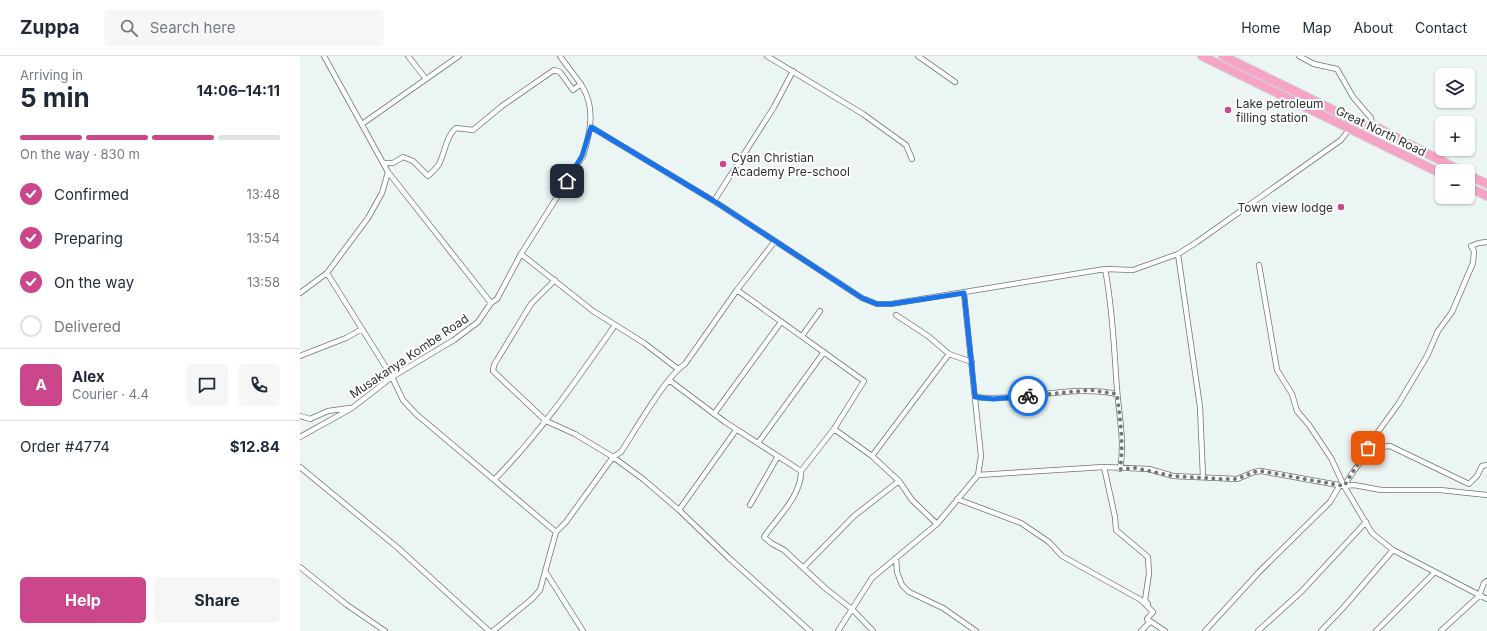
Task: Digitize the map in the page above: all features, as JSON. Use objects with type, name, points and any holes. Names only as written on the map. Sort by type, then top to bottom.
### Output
[{"type":"highway","name":"Great North Road","points":[[1202,56],[1435,170]]},
{"type":"highway","name":"Great North Road","points":[[1223,56],[1368,127],[1372,125],[1447,164]]},
{"type":"highway","points":[[1475,178],[1487,184]]},
{"type":"highway","points":[[1475,190],[1487,196]]},
{"type":"street","points":[[324,56],[388,172],[491,303]]},
{"type":"street","points":[[408,56],[426,79]]},
{"type":"street","points":[[362,124],[459,56]]},
{"type":"street","points":[[560,56],[581,84],[590,109],[591,127],[714,201],[862,298],[877,304],[891,304],[1106,270],[1133,270],[1178,254],[1341,140],[1355,120]]},
{"type":"street","points":[[767,56],[832,94],[903,142],[909,149],[912,159]]},
{"type":"street","points":[[918,56],[955,82]]},
{"type":"street","points":[[1299,56],[1314,64],[1337,69],[1353,97],[1371,118],[1372,125]]},
{"type":"street","points":[[383,163],[393,163],[403,157],[413,161],[428,176],[438,166],[446,149],[448,140],[456,128],[473,130],[502,106],[554,70],[560,72],[573,90],[581,84]]},
{"type":"street","points":[[714,201],[774,107],[793,72]]},
{"type":"street","name":"Musakanya Kombe Road","points":[[300,437],[352,408],[392,377],[454,340],[478,322],[491,303],[497,299],[521,254],[582,156],[591,127]]},
{"type":"street","points":[[300,293],[327,274],[368,218],[382,193],[388,172]]},
{"type":"street","points":[[494,631],[532,599],[540,590],[556,532],[566,522],[614,457],[621,452],[669,380],[678,369],[685,364],[737,290],[775,241]]},
{"type":"street","points":[[1205,631],[1259,572],[1330,502],[1342,486],[1363,457],[1375,436],[1400,403],[1427,356],[1438,331],[1452,312],[1473,263],[1474,251],[1471,246],[1487,242]]},
{"type":"street","points":[[521,254],[593,311],[644,343],[678,369]]},
{"type":"street","points":[[1178,254],[1200,407],[1203,477]]},
{"type":"street","points":[[1259,265],[1277,370],[1292,394],[1297,411],[1313,430],[1331,458],[1342,486],[1372,533],[1393,550],[1487,599]]},
{"type":"street","points":[[1106,270],[1122,435],[1120,469]]},
{"type":"street","points":[[327,274],[392,377],[403,400],[416,414],[470,461],[496,479],[556,532]]},
{"type":"street","points":[[555,280],[531,304],[494,365],[493,371],[546,421],[574,434],[614,457],[679,510],[729,558],[810,631]]},
{"type":"street","points":[[737,290],[864,381],[834,429],[801,471],[801,480],[795,493],[764,537],[771,543],[784,550],[853,610],[873,631]]},
{"type":"street","points":[[838,631],[853,610],[872,578],[937,524],[978,475],[981,456],[964,293]]},
{"type":"street","points":[[802,336],[820,311]]},
{"type":"street","points":[[896,315],[928,336],[949,354],[972,362]]},
{"type":"street","points":[[714,414],[781,322]]},
{"type":"street","points":[[496,479],[546,421],[615,325]]},
{"type":"street","points":[[300,356],[346,338],[362,329]]},
{"type":"street","points":[[758,443],[824,352]]},
{"type":"street","points":[[872,456],[949,354]]},
{"type":"street","points":[[669,380],[736,430],[801,471]]},
{"type":"street","points":[[975,397],[993,399],[1090,390],[1117,394]]},
{"type":"street","points":[[300,416],[310,419],[328,411],[352,408]]},
{"type":"street","points":[[834,429],[872,456],[899,480],[912,500],[937,524]]},
{"type":"street","points":[[679,510],[736,430]]},
{"type":"street","points":[[1363,457],[1384,446],[1390,446],[1469,484],[1478,476],[1482,466],[1487,465]]},
{"type":"street","points":[[750,505],[778,456]]},
{"type":"street","points":[[300,467],[398,548],[489,631]]},
{"type":"street","points":[[978,475],[1104,467],[1120,469],[1135,468],[1173,476],[1237,479],[1254,472],[1261,471],[1342,486],[1354,485],[1381,490],[1440,490],[1487,495]]},
{"type":"street","points":[[1104,467],[1115,517],[1116,530],[1148,557],[1149,574],[1145,600],[1153,612]]},
{"type":"street","points":[[803,568],[854,516],[899,480]]},
{"type":"street","points":[[957,499],[1021,523],[1049,542],[1062,556],[1141,600],[1153,612]]},
{"type":"street","points":[[1258,631],[1301,592],[1366,522]]},
{"type":"street","points":[[1321,631],[1393,550]]},
{"type":"street","points":[[896,558],[896,572],[902,585],[909,592],[943,608],[976,631]]},
{"type":"street","points":[[300,567],[347,605],[385,631]]},
{"type":"street","points":[[545,571],[582,631]]},
{"type":"street","points":[[1376,631],[1435,572]]},
{"type":"street","points":[[1441,631],[1479,596],[1487,581]]},
{"type":"street","points":[[1140,631],[1149,623],[1148,619],[1153,612]]},
{"type":"street","points":[[1148,619],[1165,631]]},
{"type":"way so far","points":[[1028,396],[1090,390],[1117,394],[1122,435],[1120,469],[1149,469],[1173,476],[1220,479],[1237,479],[1254,472],[1261,471],[1287,475],[1315,482],[1344,486],[1358,467],[1368,448]]},
{"type":"place","name":"Lake petroleum filling station","points":[[1228,110]]},
{"type":"place","name":"Cyan Christian Academy Pre-school","points":[[723,164]]},
{"type":"place","name":"Town view lodge","points":[[1341,207]]},
{"type":"route","points":[[567,181],[582,156],[588,142],[591,127],[714,201],[862,298],[877,304],[891,304],[964,293],[975,397],[993,399],[1028,396]]}]
